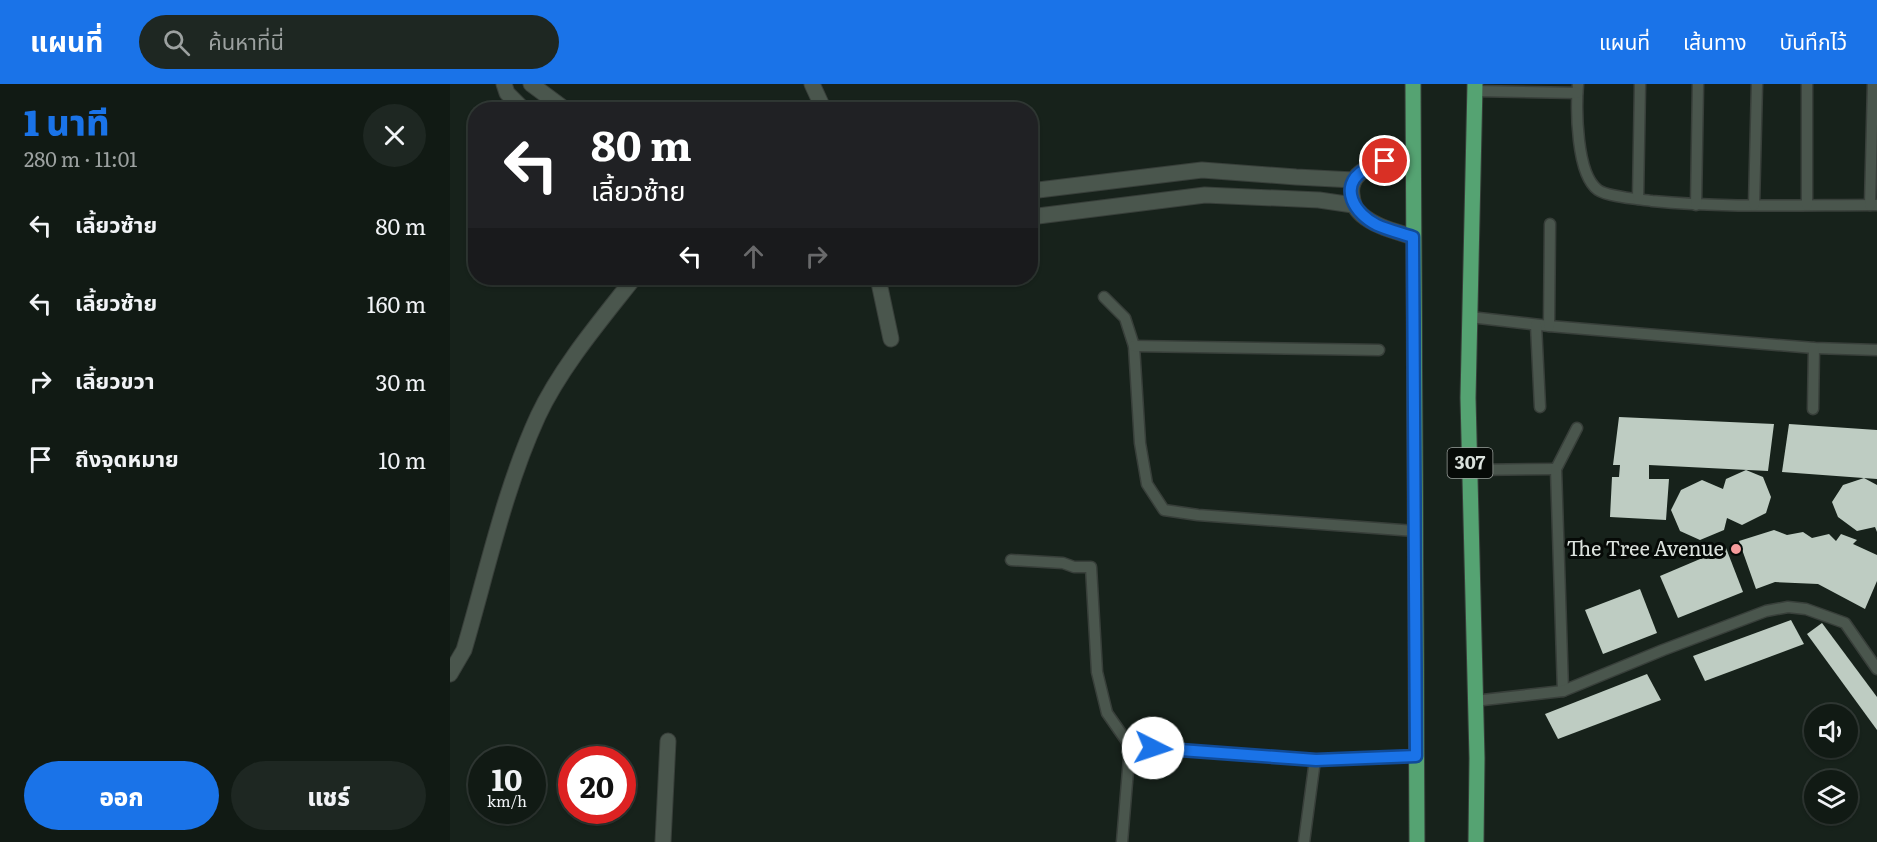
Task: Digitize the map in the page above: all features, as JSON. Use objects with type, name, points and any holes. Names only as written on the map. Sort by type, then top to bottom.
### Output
[{"type":"main road","points":[[1413,84],[1417,842]]},
{"type":"main road","name":"307","points":[[1475,88],[1468,398],[1477,758],[1476,842]]},
{"type":"street","points":[[504,84],[507,93],[516,102]]},
{"type":"street","points":[[531,84],[555,102]]},
{"type":"street","points":[[812,84],[820,102]]},
{"type":"street","points":[[1353,205],[1351,190],[1354,180],[1363,171],[1385,161],[1412,159]]},
{"type":"street","points":[[1038,190],[1202,170],[1354,180]]},
{"type":"street","points":[[1038,216],[1204,195],[1319,200],[1353,205],[1376,225],[1413,237]]},
{"type":"street","points":[[450,674],[464,650],[516,469],[539,414],[573,357],[629,285]]},
{"type":"street","points":[[879,285],[891,339]]},
{"type":"street","points":[[663,842],[668,741]]},
{"type":"lane","points":[[1638,199],[1640,84]]},
{"type":"lane","points":[[1696,205],[1698,84]]},
{"type":"lane","points":[[1754,205],[1757,84]]},
{"type":"lane","points":[[1807,84],[1807,206]]},
{"type":"lane","points":[[1475,88],[1577,89],[1577,128],[1585,171],[1598,189],[1625,198],[1696,205],[1874,206],[1874,84]]},
{"type":"lane","points":[[1549,326],[1550,224]]},
{"type":"lane","points":[[1104,297],[1125,318],[1134,346],[1140,443],[1147,484],[1164,510],[1198,515],[1415,531]]},
{"type":"lane","points":[[1470,317],[1536,325],[1814,348],[1877,350]]},
{"type":"lane","points":[[1536,325],[1540,407]]},
{"type":"lane","points":[[1134,346],[1378,350]]},
{"type":"lane","points":[[1813,409],[1814,348]]},
{"type":"lane","points":[[1563,691],[1556,469],[1577,428]]},
{"type":"lane","points":[[1470,470],[1556,469]]},
{"type":"lane","points":[[1011,560],[1091,567],[1097,672],[1107,713],[1130,746],[1122,842]]},
{"type":"lane","points":[[1474,701],[1563,691],[1766,611],[1788,607],[1806,609],[1845,623],[1877,669]]},
{"type":"lane","points":[[1130,746],[1316,760],[1416,756]]},
{"type":"lane","points":[[1304,842],[1316,760]]},
{"type":"building","points":[[1619,417],[1774,424],[1768,471],[1649,465],[1649,479],[1669,479],[1666,520],[1610,517],[1612,477],[1619,477],[1620,465],[1613,465]]},
{"type":"building","points":[[1789,424],[1877,430],[1877,479],[1782,472]]},
{"type":"building","points":[[1746,470],[1763,477],[1771,497],[1766,513],[1742,525],[1727,518],[1724,530],[1700,540],[1680,531],[1671,510],[1681,490],[1702,480],[1723,489],[1726,479]]},
{"type":"building","points":[[1864,478],[1877,485],[1877,532],[1875,527],[1857,531],[1838,517],[1832,502],[1843,485]]},
{"type":"building","points":[[1774,530],[1787,535],[1803,532],[1812,538],[1829,534],[1836,541],[1841,534],[1857,540],[1853,544],[1877,555],[1877,581],[1865,609],[1818,584],[1775,582],[1756,589],[1739,541]]},
{"type":"building","points":[[1726,548],[1743,592],[1678,618],[1660,576]]},
{"type":"building","points":[[1640,589],[1657,633],[1603,654],[1585,610]]},
{"type":"building","points":[[1791,620],[1804,644],[1705,681],[1693,656]]},
{"type":"building","points":[[1822,623],[1877,697],[1877,730],[1807,634]]},
{"type":"building","points":[[1647,674],[1661,700],[1558,739],[1545,714]]},
{"type":"place","name":"The Tree Avenue","points":[[1736,549]]},
{"type":"route","points":[[1153,748],[1316,760],[1416,756],[1413,237],[1376,225],[1353,205],[1351,190],[1354,180],[1363,171],[1385,161]]}]
